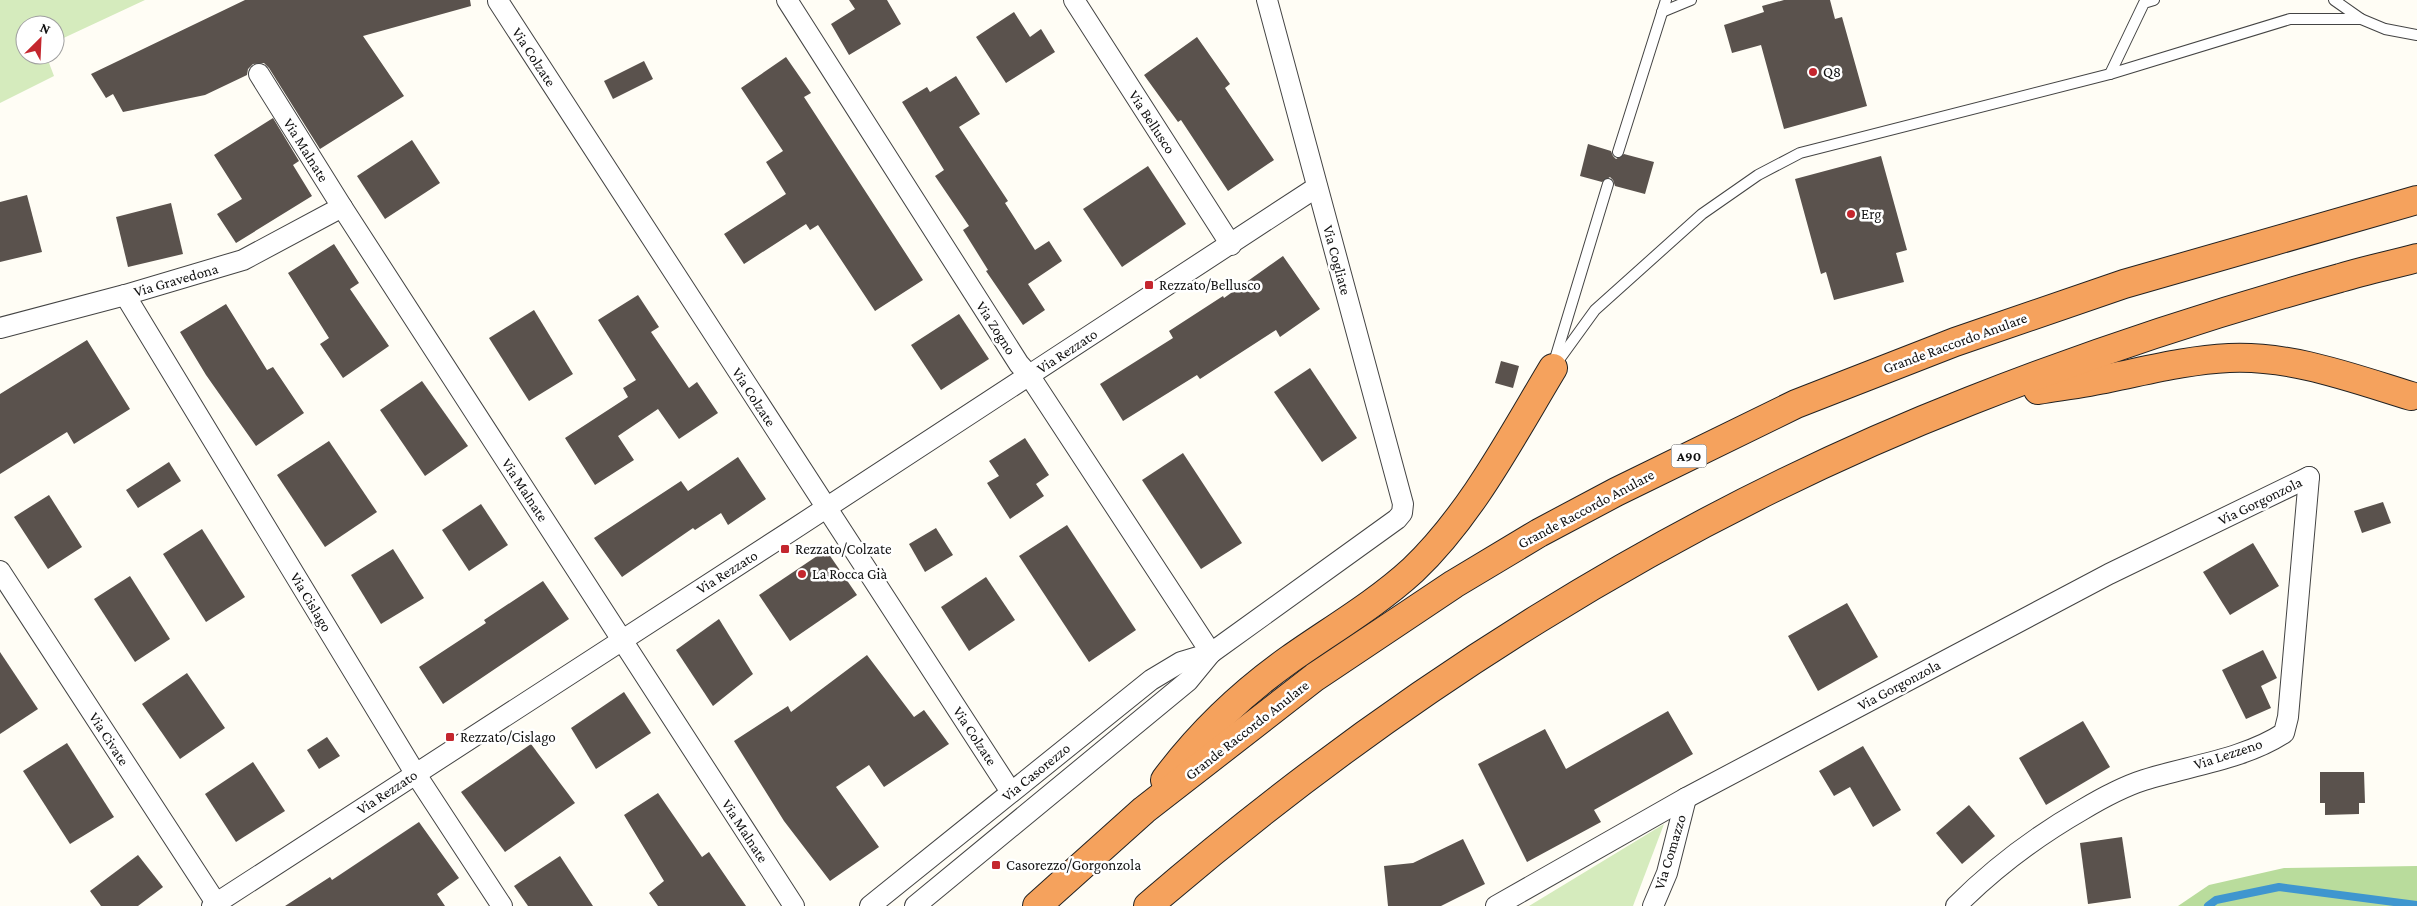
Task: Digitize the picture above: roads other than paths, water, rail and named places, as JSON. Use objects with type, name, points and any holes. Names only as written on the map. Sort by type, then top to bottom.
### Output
[{"type":"highway","name":"Grande Raccordo Anulare","points":[[1037,906],[1144,810],[1315,677],[1454,584],[1539,533],[1715,442],[1796,404],[1871,374],[2038,313],[2185,266],[2417,200]]},
{"type":"highway","points":[[1148,906],[1226,840],[1336,756],[1454,672],[1566,601],[1744,503],[1856,449],[1970,401],[2128,345],[2250,305],[2341,277],[2417,258]]},
{"type":"highway","points":[[1970,401],[2107,379],[2173,364],[2230,358],[2279,361],[2326,370],[2415,398]]},
{"type":"highway","points":[[1144,810],[1181,759],[1214,721],[1288,661],[1400,581],[1436,547],[1470,501],[1553,368]]},
{"type":"street","name":"Via Zogno","points":[[787,0],[1019,364],[1029,375],[1211,653]]},
{"type":"street","name":"Via Bellusco","points":[[1074,0],[1231,245]]},
{"type":"street","name":"Via Cogliate","points":[[1267,0],[1403,504],[1402,513],[1397,519]]},
{"type":"street","name":"Via Colzate","points":[[498,1],[826,510],[1011,792]]},
{"type":"street","name":"Via Malnate","points":[[259,74],[342,207],[794,906]]},
{"type":"street","name":"Via Rezzato","points":[[215,905],[622,638],[826,510],[1317,187]]},
{"type":"street","name":"Via Gravedona","points":[[0,328],[125,295],[244,260],[342,207]]},
{"type":"street","name":"Via Cislago","points":[[125,295],[416,774],[502,906]]},
{"type":"street","name":"Via Gorgonzola","points":[[1496,906],[1686,798],[2109,574],[2309,477]]},
{"type":"street","name":"Via Lezzeno","points":[[1956,906],[1996,868],[2022,848],[2058,824],[2110,794],[2142,780],[2262,744],[2284,733],[2288,716],[2309,477]]},
{"type":"street","name":"Via Casorezzo","points":[[929,902],[1183,685],[1211,653],[1397,519]]},
{"type":"street","name":"Via Civate","points":[[0,571],[215,905]]},
{"type":"street","name":"Via Casorezzo","points":[[870,906],[1151,680],[1181,662],[1211,653]]},
{"type":"street","name":"Via Comazzo","points":[[1653,906],[1667,873],[1686,798]]},
{"type":"lane","points":[[1618,152],[1666,0]]},
{"type":"lane","points":[[1662,12],[1691,0]]},
{"type":"lane","points":[[2110,74],[2144,3],[2154,0]]},
{"type":"lane","points":[[2334,0],[2361,19],[2385,28],[2417,35]]},
{"type":"lane","points":[[1553,368],[1595,310],[1702,214],[1758,175],[1800,153],[2110,74],[2290,19],[2361,19]]},
{"type":"lane","points":[[1553,368],[1608,184]]},
{"type":"waterway","points":[[2208,906],[2216,900],[2279,887],[2417,905]]},
{"type":"place","name":"Q8","points":[[1813,72]]},
{"type":"place","name":"Erg","points":[[1851,214]]},
{"type":"place","name":"Rezzato/Bellusco","points":[[1149,285]]},
{"type":"place","name":"Rezzato/Colzate","points":[[785,549]]},
{"type":"place","name":"La Rocca Già","points":[[802,574]]},
{"type":"place","name":"Rezzato/Cislago","points":[[450,737]]},
{"type":"place","name":"Casorezzo/Gorgonzola","points":[[996,865]]}]
